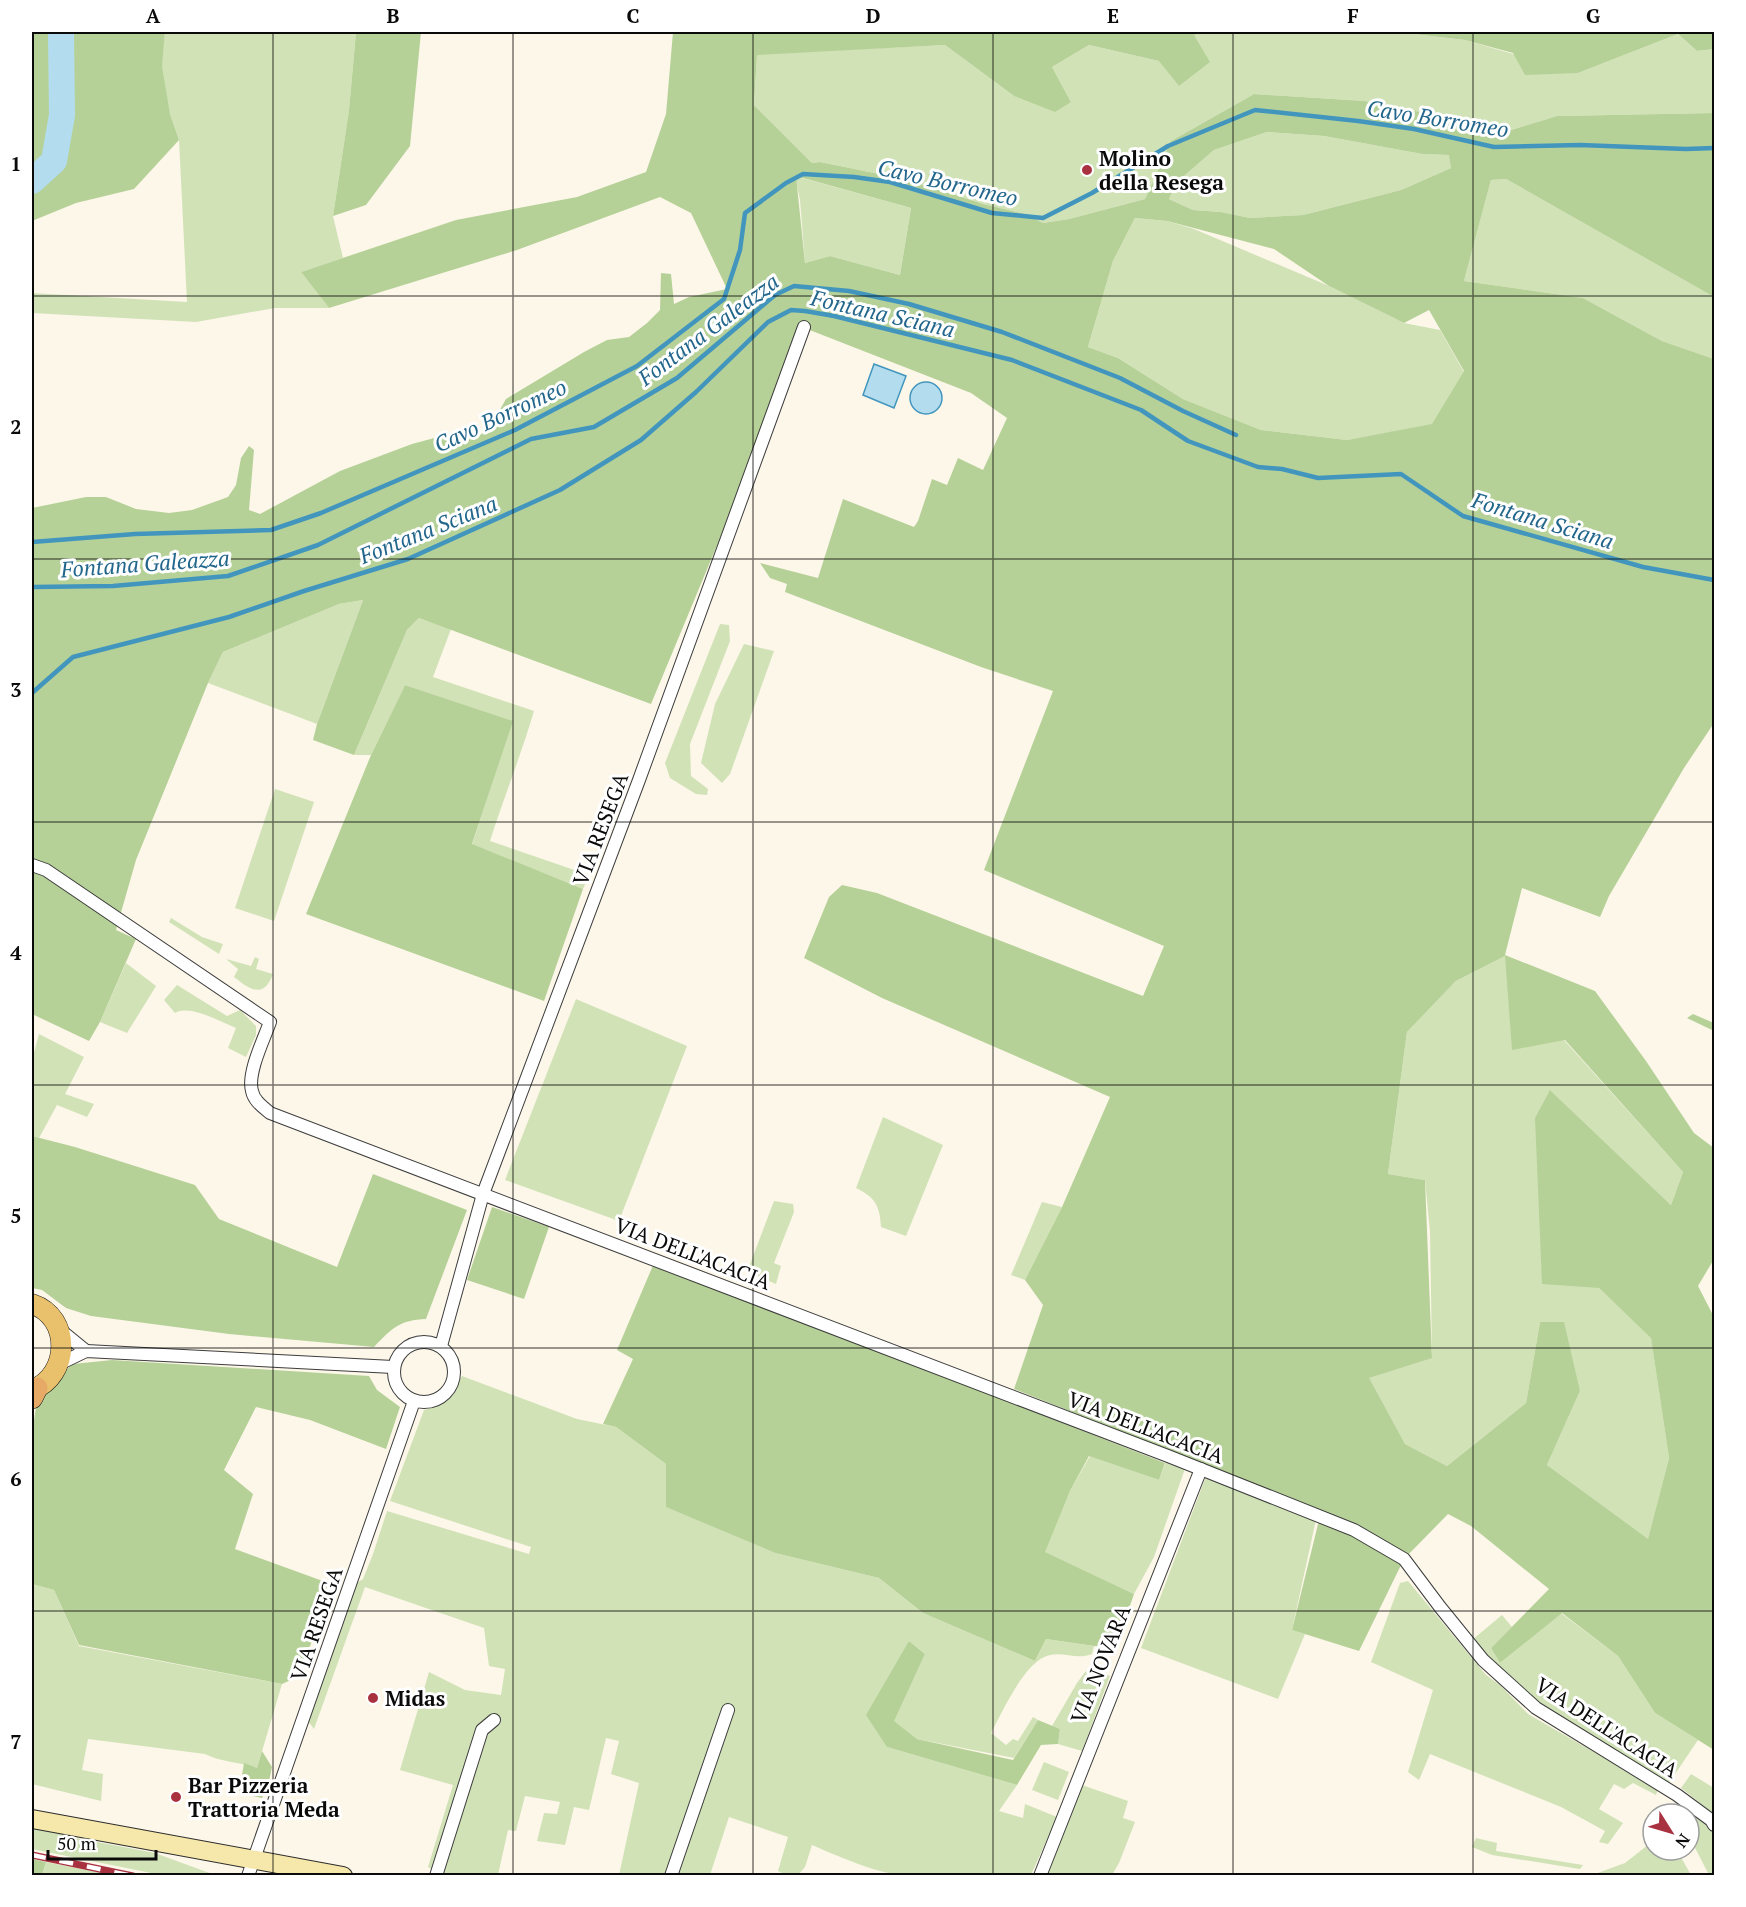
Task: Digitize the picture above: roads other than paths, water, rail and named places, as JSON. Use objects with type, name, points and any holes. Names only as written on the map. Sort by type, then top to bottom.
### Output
[{"type":"main road","points":[[32,1304],[49,1315],[58,1327],[62,1352],[59,1365],[46,1382],[34,1392]]},
{"type":"main road","points":[[32,1819],[251,1868],[343,1875]]},
{"type":"street","name":"VIA RESEGA","points":[[441,1346],[483,1194],[639,780],[804,327]]},
{"type":"street","name":"VIA DELL'ACACIA","points":[[32,866],[46,870],[270,1022],[251,1078],[252,1093],[259,1104],[270,1113],[1201,1469],[1354,1530],[1404,1559],[1483,1660],[1536,1708],[1677,1795],[1711,1820],[1714,1825]]},
{"type":"street","points":[[58,1327],[86,1351]]},
{"type":"street","points":[[424,1341],[441,1346],[448,1353],[454,1371],[449,1389],[433,1401],[414,1401],[406,1397],[395,1384],[393,1367],[400,1352],[415,1342],[424,1341]]},
{"type":"street","points":[[59,1365],[86,1351],[393,1367]]},
{"type":"street","name":"VIA RESEGA","points":[[251,1868],[414,1401]]},
{"type":"street","name":"VIA NOVARA","points":[[1040,1875],[1201,1469]]},
{"type":"street","points":[[671,1875],[728,1710]]},
{"type":"street","points":[[436,1875],[482,1730],[494,1720]]},
{"type":"water","points":[[874,364],[906,376],[894,408],[863,395]]},
{"type":"water","points":[[926,382],[938,386],[942,398],[938,410],[926,414],[914,410],[910,398],[914,386]]},
{"type":"waterway","points":[[32,181],[54,161],[62,115],[61,32]]},
{"type":"waterway","name":"Cavo Borromeo","points":[[32,542],[135,534],[271,530],[321,513],[515,430],[637,366],[724,299],[740,250],[745,213],[786,183],[803,174],[890,182],[992,213],[1043,218],[1092,193],[1168,146],[1255,110],[1414,129],[1494,147],[1580,145],[1714,148]]},
{"type":"waterway","name":"Fontana Galeazza","points":[[32,587],[113,586],[228,576],[318,545],[531,439],[594,427],[677,378],[775,295],[794,286],[849,291],[909,304],[1002,332],[1120,378],[1183,411],[1236,435]]},
{"type":"waterway","name":"Fontana Sciana","points":[[32,693],[73,657],[229,617],[408,559],[560,490],[641,440],[696,392],[768,322],[791,310],[834,316],[1012,360],[1141,410],[1188,441],[1258,467],[1282,469],[1318,478],[1401,474],[1463,516],[1643,567],[1714,580]]},
{"type":"railway","points":[[32,1855],[133,1876]]},
{"type":"place","name":"Molino della Resega","points":[[1087,170]]},
{"type":"place","name":"Midas","points":[[373,1698]]},
{"type":"place","name":"Bar Pizzeria Trattoria Meda","points":[[176,1797]]}]
